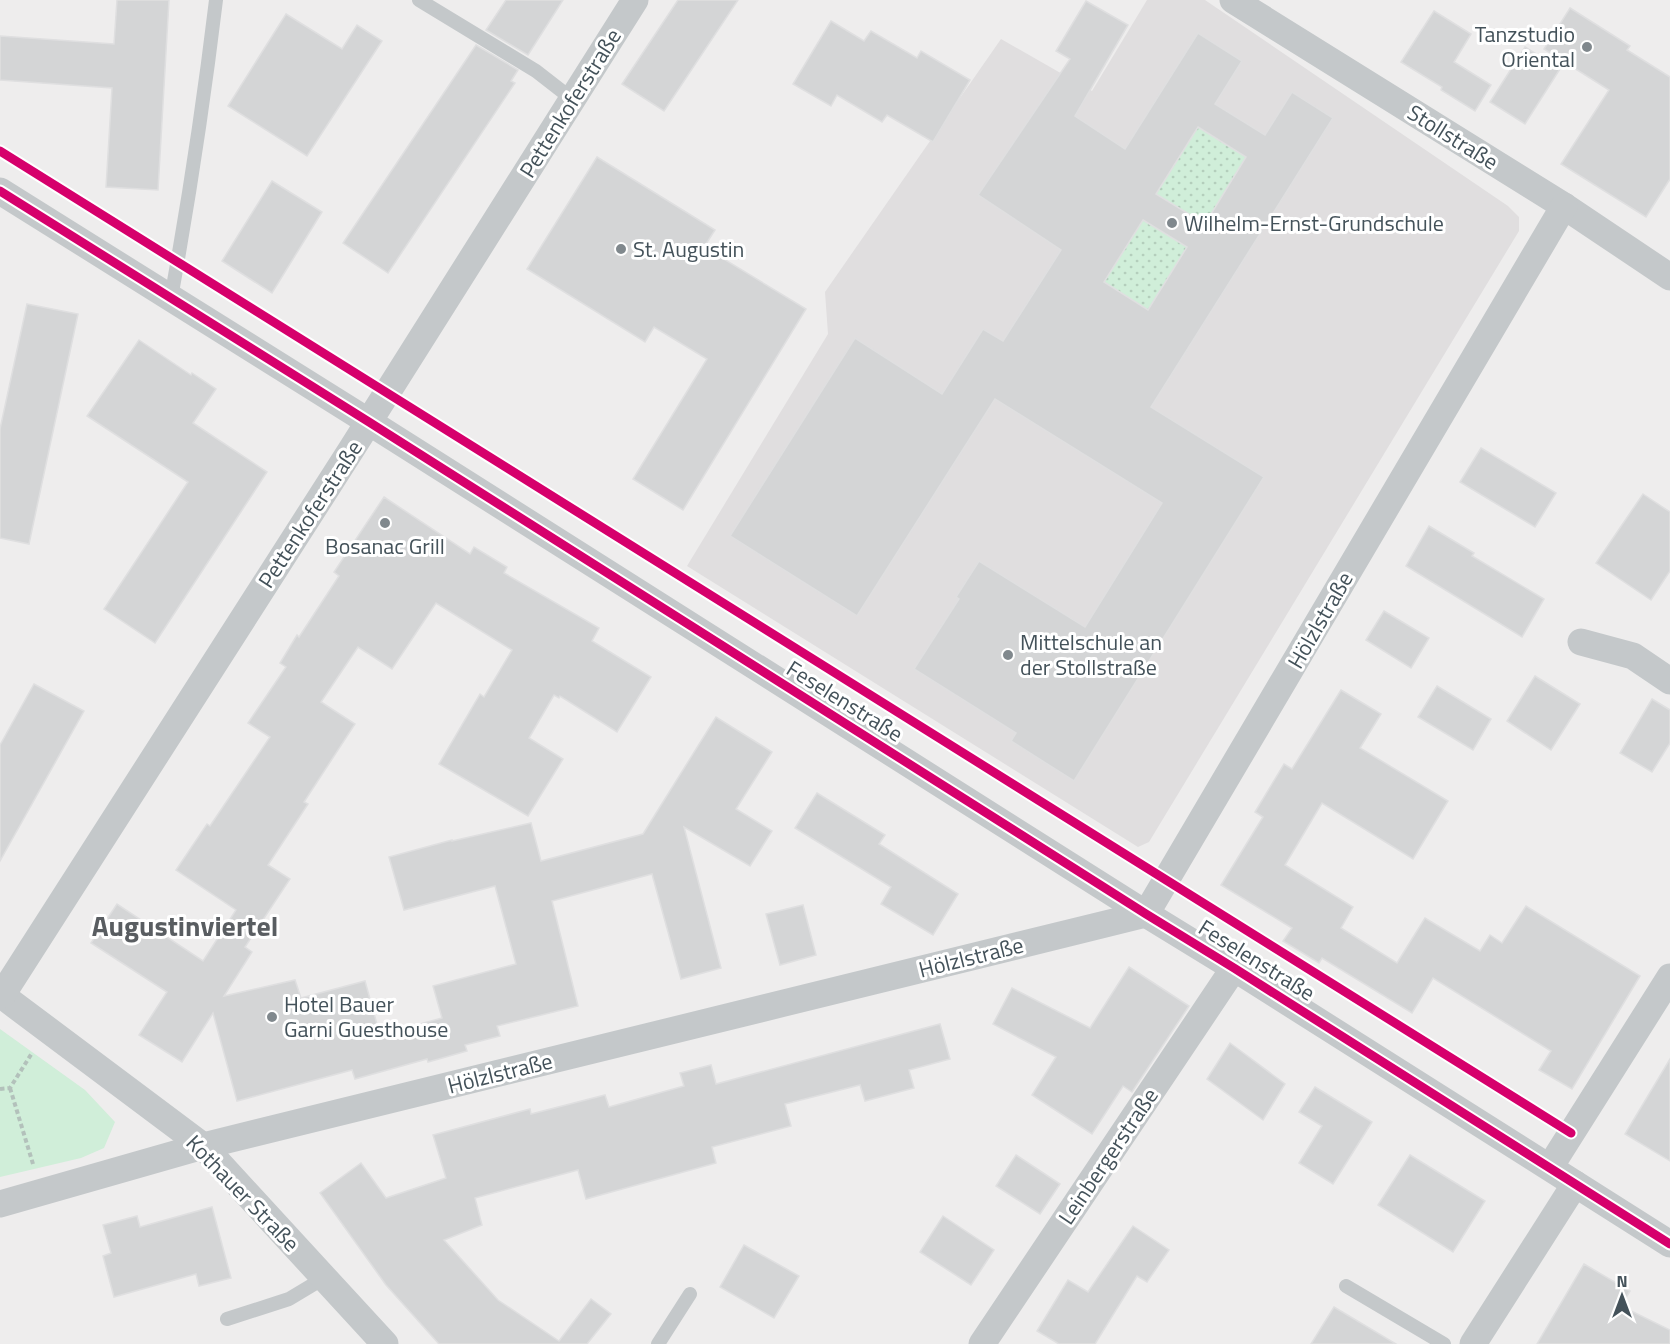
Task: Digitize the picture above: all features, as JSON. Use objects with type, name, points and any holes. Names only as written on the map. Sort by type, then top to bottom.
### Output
[{"type":"street","name":"Pettenkoferstraße","points":[[1,995],[369,422],[635,0]]},
{"type":"street","name":"Stollstraße","points":[[1233,0],[1564,206],[1670,277]]},
{"type":"street","name":"Feselenstraße","points":[[0,191],[1670,1244]]},
{"type":"street","name":"Hölzlstraße","points":[[0,1204],[203,1146],[1146,914],[1564,206]]},
{"type":"street","points":[[1581,642],[1633,656],[1670,681]]},
{"type":"street","name":"Leinbergerstraße","points":[[982,1344],[1234,968]]},
{"type":"street","points":[[1550,1167],[1670,977]]},
{"type":"street","name":"Kothauer Straße","points":[[1,995],[203,1146],[385,1344]]},
{"type":"street","points":[[1473,1344],[1575,1184]]},
{"type":"lane","points":[[171,297],[207,78],[216,0]]},
{"type":"lane","points":[[419,0],[536,71],[572,99]]},
{"type":"lane","points":[[227,1319],[289,1299],[324,1278]]},
{"type":"lane","points":[[1346,1286],[1444,1344]]},
{"type":"lane","points":[[658,1344],[690,1294]]},
{"type":"path","points":[[10,1088],[48,1030]]},
{"type":"path","points":[[0,1089],[10,1088]]},
{"type":"path","points":[[10,1088],[42,1192]]},
{"type":"shaded area","points":[[1147,0],[1205,0],[1508,206],[1519,217],[1519,231],[1149,842],[1138,847],[687,566],[828,334],[825,292],[1001,39],[1092,91]]},
{"type":"green space","points":[[1198,127],[1246,157],[1205,224],[1156,194]]},
{"type":"green space","points":[[1143,220],[1187,247],[1148,310],[1104,282]]},
{"type":"green space","points":[[0,1029],[85,1090],[115,1122],[104,1148],[81,1158],[0,1177]]},
{"type":"building","points":[[117,0],[169,0],[158,190],[106,187],[112,88],[0,80],[0,36],[114,44]]},
{"type":"building","points":[[506,0],[563,0],[528,55],[486,30]]},
{"type":"building","points":[[678,0],[738,0],[664,111],[622,84]]},
{"type":"building","points":[[1086,1],[1128,25],[1075,116],[1125,149],[1198,33],[1242,61],[1215,104],[1265,135],[1292,92],[1333,118],[1151,407],[1264,477],[1074,781],[1011,741],[1016,733],[914,669],[959,599],[956,597],[979,561],[1085,627],[1162,503],[995,399],[857,616],[730,536],[855,338],[942,394],[983,329],[1003,341],[1061,250],[978,195],[1070,59],[1056,51]],"holes":[[[1198,127],[1246,157],[1205,224],[1156,194]],[[1143,220],[1187,247],[1148,310],[1104,282]]]},
{"type":"building","points":[[1570,8],[1630,46],[1627,50],[1670,77],[1670,179],[1646,217],[1561,164],[1609,90],[1544,49]]},
{"type":"building","points":[[1434,11],[1471,34],[1454,62],[1491,85],[1475,111],[1401,62]]},
{"type":"building","points":[[286,14],[342,49],[357,25],[382,41],[307,156],[228,106]]},
{"type":"building","points":[[831,21],[864,41],[871,31],[917,58],[921,51],[970,80],[933,142],[887,115],[882,122],[837,95],[831,106],[793,84]]},
{"type":"building","points":[[476,45],[518,70],[511,81],[515,83],[388,273],[343,243]]},
{"type":"building","points":[[1525,47],[1560,69],[1525,124],[1490,102]]},
{"type":"building","points":[[597,157],[715,230],[704,247],[806,309],[683,510],[633,479],[707,359],[654,327],[645,342],[527,269]]},
{"type":"building","points":[[272,181],[322,212],[272,293],[222,261]]},
{"type":"building","points":[[27,304],[78,314],[29,544],[0,538],[0,429]]},
{"type":"building","points":[[139,340],[216,389],[193,423],[267,472],[155,643],[104,609],[188,482],[87,416]]},
{"type":"building","points":[[1481,448],[1556,493],[1535,527],[1460,482]]},
{"type":"building","points":[[1643,494],[1670,512],[1670,571],[1651,600],[1596,563]]},
{"type":"building","points":[[384,497],[470,554],[474,547],[507,567],[504,573],[599,628],[592,641],[651,677],[617,732],[560,696],[559,698],[554,695],[529,738],[563,759],[528,816],[439,764],[480,694],[484,697],[512,650],[436,603],[392,669],[358,647],[321,702],[355,724],[304,802],[308,804],[268,865],[290,879],[245,947],[252,952],[224,996],[295,980],[301,998],[365,981],[380,1035],[442,1018],[433,986],[516,964],[495,886],[404,910],[389,857],[452,840],[531,823],[541,861],[643,834],[716,717],[772,752],[736,809],[772,831],[750,866],[684,827],[721,968],[681,979],[652,874],[552,901],[578,1006],[497,1026],[500,1036],[465,1045],[467,1051],[428,1062],[427,1059],[355,1079],[352,1070],[237,1101],[213,1013],[182,1062],[139,1035],[167,992],[91,943],[117,904],[203,961],[236,910],[176,870],[207,824],[210,826],[270,737],[248,723],[286,667],[280,663],[297,635],[299,637],[339,576],[334,572]]},
{"type":"building","points":[[1429,526],[1474,553],[1472,556],[1544,599],[1522,637],[1406,566]]},
{"type":"building","points":[[1384,611],[1429,638],[1411,668],[1366,640]]},
{"type":"building","points":[[1535,676],[1580,704],[1551,750],[1507,721]]},
{"type":"building","points":[[34,684],[84,711],[0,861],[0,745]]},
{"type":"building","points":[[1437,686],[1491,719],[1473,750],[1418,717]]},
{"type":"building","points":[[1341,690],[1381,714],[1360,748],[1448,801],[1413,859],[1322,803],[1285,865],[1353,907],[1341,928],[1397,963],[1425,918],[1480,951],[1490,935],[1502,943],[1526,906],[1640,976],[1572,1089],[1539,1070],[1551,1051],[1433,978],[1412,1013],[1322,958],[1319,963],[1283,941],[1292,928],[1221,885],[1263,817],[1255,812],[1284,764],[1292,769]]},
{"type":"building","points":[[1652,699],[1670,710],[1670,743],[1652,772],[1620,753]]},
{"type":"building","points":[[817,793],[885,835],[879,844],[958,894],[933,935],[881,904],[891,887],[795,828]]},
{"type":"building","points":[[803,905],[816,955],[780,965],[766,914]]},
{"type":"building","points":[[1129,967],[1189,1006],[1132,1092],[1123,1086],[1092,1134],[1032,1095],[1056,1057],[993,1024],[1012,988],[1090,1028]]},
{"type":"building","points":[[940,1024],[950,1059],[909,1070],[914,1088],[865,1101],[860,1085],[785,1104],[791,1126],[712,1147],[716,1163],[586,1199],[578,1170],[475,1198],[482,1225],[444,1240],[498,1300],[559,1341],[591,1299],[611,1314],[587,1344],[439,1344],[386,1285],[320,1193],[361,1163],[386,1198],[446,1178],[433,1135],[530,1109],[531,1114],[605,1095],[609,1107],[684,1086],[680,1073],[711,1065],[716,1084]]},
{"type":"building","points":[[1230,1043],[1285,1084],[1263,1120],[1207,1079]]},
{"type":"building","points":[[1670,1059],[1670,1161],[1625,1134]]},
{"type":"building","points":[[1315,1087],[1372,1122],[1333,1184],[1299,1163],[1322,1126],[1299,1112]]},
{"type":"building","points":[[1016,1155],[1060,1184],[1040,1214],[996,1186]]},
{"type":"building","points":[[1410,1155],[1485,1201],[1453,1252],[1378,1205]]},
{"type":"building","points":[[212,1207],[231,1278],[199,1286],[196,1274],[114,1297],[103,1256],[111,1253],[103,1225],[137,1216],[140,1227]]},
{"type":"building","points":[[943,1216],[994,1250],[971,1285],[920,1252]]},
{"type":"building","points":[[1133,1226],[1169,1250],[1147,1282],[1137,1276],[1095,1344],[1059,1344],[1037,1331],[1068,1280],[1088,1292]]},
{"type":"building","points":[[744,1245],[799,1276],[774,1318],[720,1287]]},
{"type":"building","points":[[1584,1264],[1630,1291],[1621,1306],[1670,1330],[1670,1344],[1537,1344]]},
{"type":"building","points":[[1334,1307],[1396,1344],[1311,1344]]},
{"type":"cycle path","points":[[0,151],[1571,1133]]},
{"type":"cycle path","points":[[0,191],[1670,1244]]},
{"type":"place","name":"Tanzstudio Oriental","points":[[1587,47]]},
{"type":"place","name":"Wilhelm-Ernst-Grundschule","points":[[1172,223]]},
{"type":"place","name":"St. Augustin","points":[[621,249]]},
{"type":"place","name":"Bosanac Grill","points":[[385,523]]},
{"type":"place","name":"Mittelschule an der Stollstraße","points":[[1008,655]]},
{"type":"place","name":"Hotel Bauer Garni Guesthouse","points":[[272,1017]]},
{"type":"district","name":"Augustinviertel","points":[[185,926]]}]
